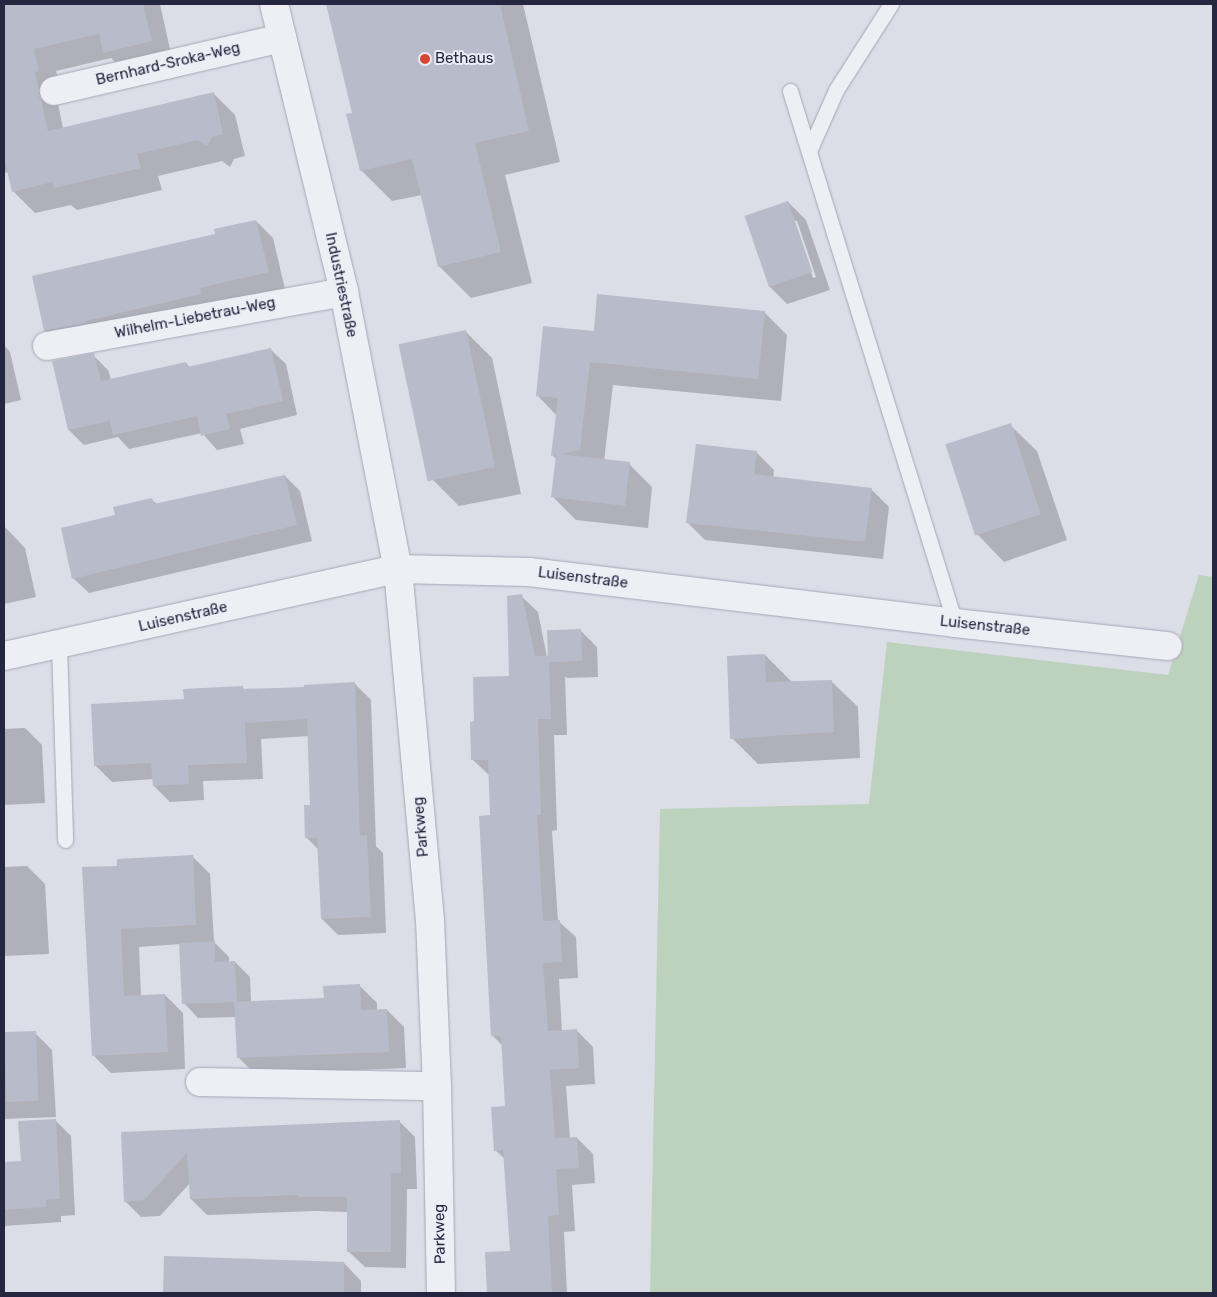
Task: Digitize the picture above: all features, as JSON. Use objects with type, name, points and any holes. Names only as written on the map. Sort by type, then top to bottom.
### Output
[{"type":"street","name":"Industriestraße","points":[[274,4],[344,292],[398,569]]},
{"type":"street","name":"Bernhard-Sroka-Weg","points":[[54,91],[282,38]]},
{"type":"street","name":"Wilhelm-Liebetrau-Weg","points":[[47,346],[344,292]]},
{"type":"street","name":"Luisenstraße","points":[[4,656],[398,569],[529,572],[954,623],[1168,646]]},
{"type":"street","name":"Parkweg","points":[[398,569],[430,920],[437,1086],[441,1293]]},
{"type":"street","points":[[200,1082],[437,1086]]},
{"type":"lane","points":[[809,151],[836,90],[891,4]]},
{"type":"lane","points":[[790,91],[954,623]]},
{"type":"lane","points":[[59,644],[65,840]]},
{"type":"green space","points":[[1199,575],[1213,577],[1213,1293],[650,1293],[660,809],[869,804],[887,642],[1168,675]]},
{"type":"building","points":[[4,4],[143,4],[152,41],[103,53],[99,34],[34,49],[39,71],[35,72],[48,131],[214,92],[223,134],[212,137],[207,146],[198,140],[137,154],[141,168],[54,188],[52,182],[12,192],[4,157]]},
{"type":"building","name":"Bethaus","points":[[326,4],[500,4],[529,131],[475,143],[501,252],[438,267],[412,159],[360,171],[346,114],[352,113]]},
{"type":"building","points":[[788,201],[812,272],[769,287],[745,216]]},
{"type":"building","points":[[256,220],[269,272],[200,288],[201,294],[86,321],[86,323],[44,331],[32,276],[215,234],[214,229]]},
{"type":"building","points":[[597,294],[765,311],[758,379],[590,362],[580,450],[560,454],[630,462],[625,506],[551,497],[556,455],[551,456],[558,398],[536,396],[543,326],[594,331]]},
{"type":"building","points":[[466,330],[495,467],[428,481],[399,344]]},
{"type":"building","points":[[271,348],[283,401],[226,414],[230,429],[201,436],[197,416],[113,435],[110,421],[68,430],[52,361],[94,353],[101,381],[186,362],[187,367]]},
{"type":"building","points":[[1011,423],[1041,514],[975,536],[945,444]]},
{"type":"building","points":[[696,444],[757,451],[754,474],[872,488],[865,542],[686,523]]},
{"type":"building","points":[[285,475],[297,525],[72,579],[61,528],[115,515],[113,507],[152,498],[154,504]]},
{"type":"building","points":[[522,594],[535,656],[549,656],[551,719],[538,719],[541,815],[537,815],[543,921],[560,920],[562,962],[543,963],[548,1031],[577,1029],[579,1068],[550,1070],[555,1138],[577,1137],[579,1168],[556,1169],[559,1215],[548,1216],[552,1293],[487,1293],[485,1252],[510,1251],[503,1150],[494,1151],[491,1107],[505,1106],[501,1036],[491,1036],[479,816],[490,815],[488,760],[471,760],[470,722],[474,721],[473,677],[509,676],[507,596]]},
{"type":"building","points":[[581,629],[582,661],[548,662],[547,630]]},
{"type":"building","points":[[765,654],[766,682],[832,680],[834,732],[730,739],[727,656]]},
{"type":"building","points":[[355,682],[360,836],[367,835],[371,917],[321,919],[317,838],[305,838],[304,805],[310,805],[307,719],[245,723],[247,763],[188,765],[189,784],[153,786],[151,763],[94,766],[91,704],[184,699],[183,689],[243,686],[243,689],[304,687],[304,685]]},
{"type":"building","points":[[193,855],[196,925],[121,929],[124,996],[165,994],[168,1052],[92,1056],[82,867],[117,866],[117,859]]},
{"type":"building","points":[[215,941],[215,962],[235,961],[237,1002],[182,1004],[179,943]]},
{"type":"building","points":[[360,984],[361,1010],[387,1009],[389,1052],[237,1058],[234,1002],[324,998],[323,986]]},
{"type":"building","points":[[36,1031],[38,1101],[6,1102],[4,1032]]},
{"type":"building","points":[[56,1119],[60,1199],[46,1200],[46,1207],[4,1210],[4,1162],[21,1161],[18,1121]]},
{"type":"building","points":[[400,1120],[401,1173],[391,1174],[391,1252],[347,1252],[347,1197],[299,1197],[299,1195],[190,1199],[187,1153],[144,1200],[124,1202],[121,1132]]},
{"type":"building","points":[[164,1256],[344,1262],[344,1293],[163,1293]]},
{"type":"place","name":"Bethaus","points":[[425,59]]}]
